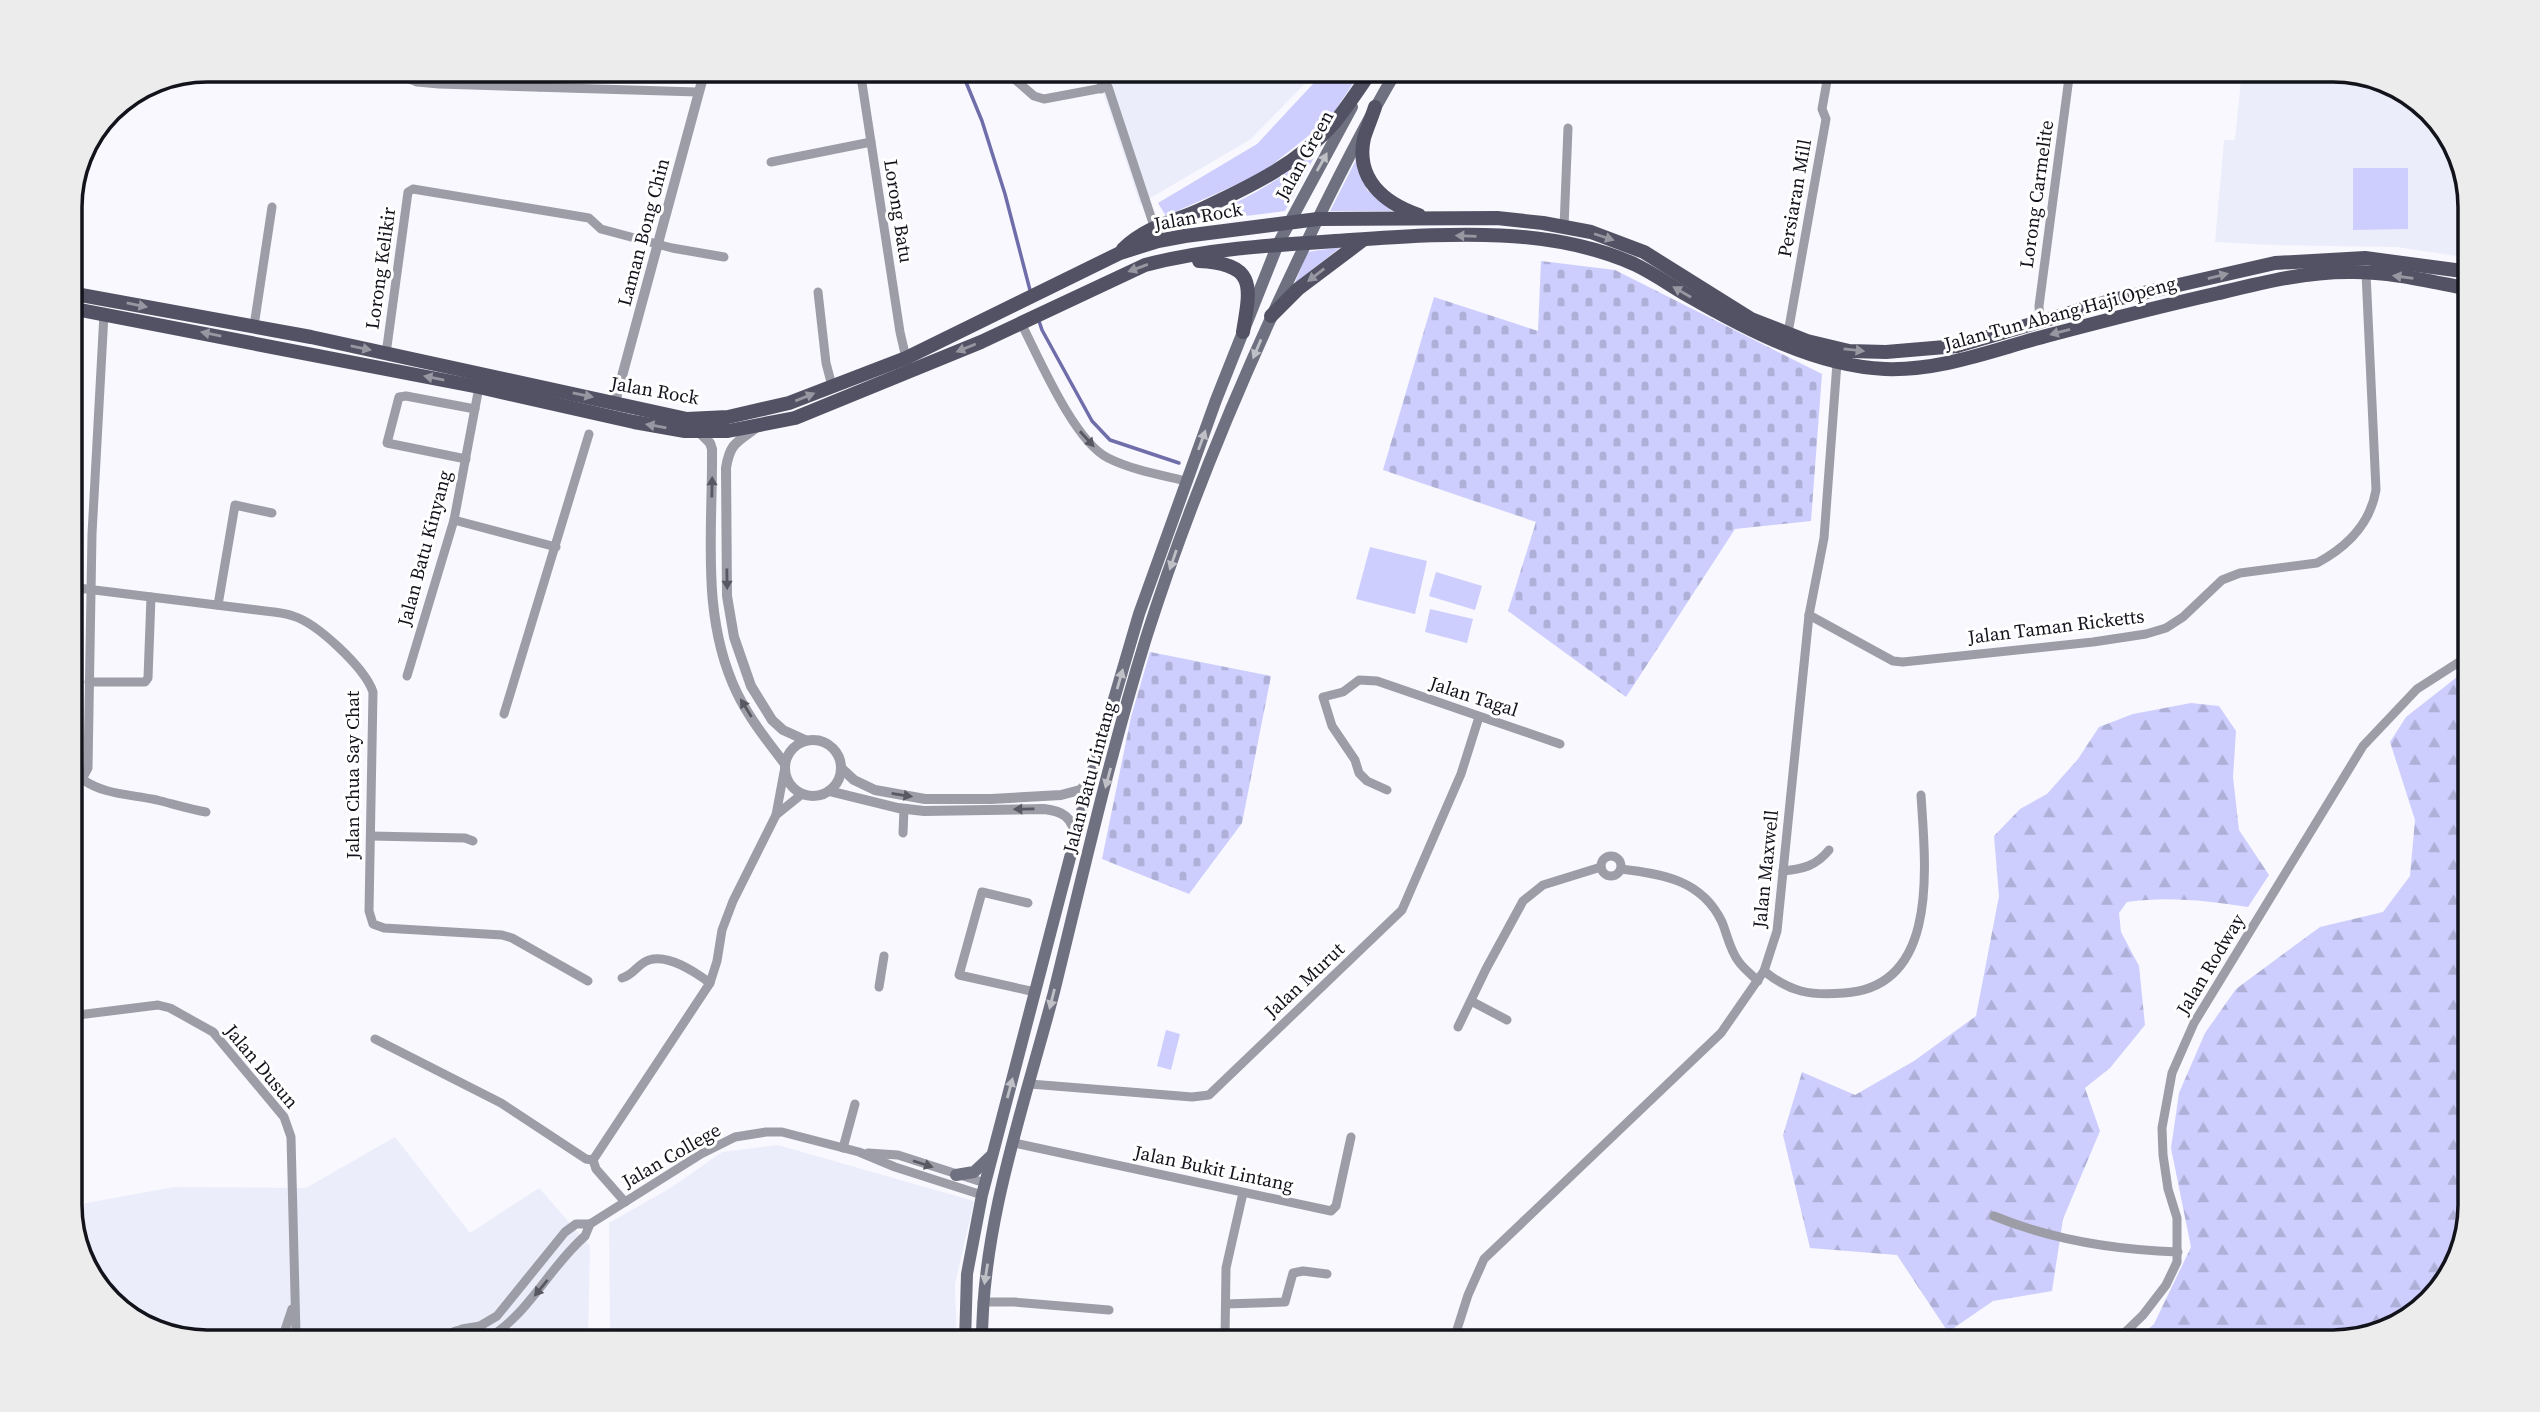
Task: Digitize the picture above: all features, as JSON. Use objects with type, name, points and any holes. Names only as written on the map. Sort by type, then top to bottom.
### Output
[{"type":"main road","points":[[1120,253],[1135,238],[1154,226],[1190,215],[1267,178],[1304,151],[1334,123],[1363,82]]},
{"type":"main road","name":"Jalan Green","points":[[1278,244],[1365,82]]},
{"type":"main road","name":"Jalan Green","points":[[1306,243],[1390,82]]},
{"type":"main road","points":[[1375,107],[1364,139],[1362,156],[1372,184],[1381,196],[1403,210],[1430,219]]},
{"type":"main road","name":"Jalan Tun Abang Haji Openg","points":[[1318,219],[1497,218],[1564,227],[1609,238],[1644,252],[1751,319],[1807,341],[1849,351],[1886,352],[1957,346],[2117,299],[2275,263],[2365,258],[2457,270]]},
{"type":"main road","name":"Jalan Rock","points":[[83,295],[254,326],[687,419],[728,417],[789,403],[906,358],[1120,253],[1167,239],[1318,219]]},
{"type":"main road","name":"Jalan Tun Abang Haji Openg","points":[[1306,243],[1446,235],[1534,239],[1606,254],[1636,265],[1748,329],[1837,363],[1887,369],[1958,361],[2165,304],[2283,278],[2321,273],[2366,272],[2457,287]]},
{"type":"main road","points":[[1271,316],[1298,289],[1364,239]]},
{"type":"main road","name":"Jalan Rock","points":[[83,310],[479,387],[634,422],[698,431],[728,431],[795,418],[981,342],[1121,274],[1170,259],[1278,244],[1306,243]]},
{"type":"main road","name":"Jalan Batu Lintang","points":[[982,1330],[982,1302],[991,1243],[1014,1143],[1145,642],[1210,458],[1271,316],[1306,243]]},
{"type":"main road","name":"Jalan Batu Lintang","points":[[965,1330],[967,1274],[993,1154],[1090,781],[1139,614],[1186,481],[1278,244]]},
{"type":"main road","points":[[1170,259],[1212,261],[1238,270],[1247,282],[1250,294],[1243,332]]},
{"type":"main road","points":[[956,1175],[974,1172],[993,1154]]},
{"type":"main road","points":[[991,1243],[986,1190],[1010,1160]]},
{"type":"street","name":"Persiaran Mill","points":[[1788,333],[1826,119],[1822,109],[1827,82]]},
{"type":"street","name":"Lorong Carmelite","points":[[2040,322],[2039,306],[2068,82]]},
{"type":"street","points":[[451,83],[698,92]]},
{"type":"street","points":[[540,83],[540,87]]},
{"type":"street","name":"Laman Bong Chin","points":[[615,402],[701,83]]},
{"type":"street","name":"Lorong Batu","points":[[862,83],[906,358]]},
{"type":"street","points":[[1019,83],[1034,96],[1044,99],[1108,88],[1154,226]]},
{"type":"street","points":[[1101,89],[1102,83]]},
{"type":"street","points":[[1564,227],[1568,128]]},
{"type":"street","points":[[771,162],[871,142]]},
{"type":"street","name":"Lorong Kelikir","points":[[386,354],[408,192],[413,189],[589,218],[601,229],[658,244]]},
{"type":"street","points":[[254,326],[272,207]]},
{"type":"street","points":[[658,244],[724,257]]},
{"type":"street","name":"Jalan Taman Ricketts","points":[[1810,615],[1893,661],[1903,662],[2094,642],[2166,628],[2183,617],[2222,580],[2240,572],[2317,563],[2327,558],[2362,527],[2373,509],[2376,490],[2366,272]]},
{"type":"street","points":[[818,292],[826,363],[832,386]]},
{"type":"street","points":[[83,777],[88,768],[90,591],[104,314]]},
{"type":"street","points":[[1024,321],[1071,420],[1087,441],[1107,458],[1186,481]]},
{"type":"street","name":"Jalan Maxwell","points":[[1456,1330],[1484,1259],[1721,1033],[1764,971],[1777,931],[1810,615],[1824,538],[1837,363]]},
{"type":"street","name":"Jalan Batu Kinyang","points":[[407,676],[454,520],[479,387]]},
{"type":"street","points":[[466,459],[387,443],[399,397],[475,409]]},
{"type":"street","points":[[758,426],[734,444],[728,455],[729,611],[741,662],[772,720],[783,730],[804,740],[817,739],[827,743],[839,758],[841,768],[838,781],[829,791]]},
{"type":"street","points":[[698,431],[710,443],[712,449],[711,597],[718,641],[742,703],[785,768],[794,789],[811,796],[829,791],[904,809],[924,811],[1060,811],[1070,818],[1076,837]]},
{"type":"street","points":[[504,714],[589,434]]},
{"type":"street","points":[[218,606],[236,505],[272,513]]},
{"type":"street","points":[[454,520],[556,547]]},
{"type":"street","name":"Jalan Chua Say Chat","points":[[83,590],[293,615],[306,621],[343,653],[370,682],[373,692],[369,911],[373,924],[384,928],[502,935],[588,981]]},
{"type":"street","points":[[89,682],[145,682],[148,678],[151,597]]},
{"type":"street","name":"Jalan Rodway","points":[[2127,1330],[2166,1285],[2177,1262],[2177,1218],[2168,1189],[2162,1128],[2172,1073],[2194,1023],[2363,746],[2417,688],[2457,663]]},
{"type":"street","name":"Jalan Tagal","points":[[1387,790],[1367,780],[1360,773],[1355,760],[1332,726],[1323,698],[1343,692],[1359,680],[1377,681],[1560,744]]},
{"type":"street","name":"Jalan Murut","points":[[1030,1084],[1192,1097],[1209,1095],[1402,910],[1461,774],[1479,717]]},
{"type":"street","points":[[593,1160],[710,983],[722,930],[733,901],[776,815],[790,750],[804,740]]},
{"type":"street","points":[[841,768],[854,780],[875,790],[925,799],[1061,795],[1080,790],[1090,781]]},
{"type":"street","points":[[83,780],[105,792],[154,799],[206,812]]},
{"type":"street","points":[[776,815],[802,794]]},
{"type":"street","points":[[1764,971],[1792,990],[1825,995],[1872,989],[1889,978],[1908,956],[1921,917],[1926,877],[1921,795]]},
{"type":"street","points":[[903,833],[904,809]]},
{"type":"street","points":[[371,836],[465,838],[472,841]]},
{"type":"street","points":[[1783,871],[1804,869],[1829,850]]},
{"type":"street","points":[[1621,869],[1620,861],[1614,856],[1606,856],[1601,867],[1604,874],[1612,876],[1621,869],[1673,877],[1705,897],[1721,922],[1738,962],[1758,981]]},
{"type":"street","points":[[1458,1027],[1523,901],[1544,885],[1601,867]]},
{"type":"street","points":[[1028,903],[982,892],[959,975],[1035,992]]},
{"type":"street","points":[[879,987],[884,956]]},
{"type":"street","points":[[622,978],[631,976],[639,966],[649,960],[660,960],[673,962],[710,983]]},
{"type":"street","points":[[1471,1001],[1507,1020]]},
{"type":"street","name":"Jalan Dusun","points":[[83,1014],[158,1005],[170,1008],[212,1032],[284,1117],[291,1137],[294,1297]]},
{"type":"street","points":[[375,1039],[501,1103],[586,1160],[593,1160]]},
{"type":"street","points":[[843,1148],[855,1104]]},
{"type":"street","name":"Jalan College","points":[[590,1224],[701,1154],[735,1137],[782,1132],[859,1152],[895,1167],[986,1190]]},
{"type":"street","name":"Jalan Bukit Lintang","points":[[1014,1143],[1331,1211],[1336,1206],[1351,1137]]},
{"type":"street","points":[[859,1152],[898,1155],[956,1175],[986,1190]]},
{"type":"street","points":[[895,1167],[892,1159],[898,1155]]},
{"type":"street","points":[[593,1160],[596,1170],[625,1202]]},
{"type":"street","points":[[1225,1330],[1226,1268],[1243,1193]]},
{"type":"street","points":[[1994,1216],[2024,1229],[2059,1237],[2121,1248],[2178,1252]]},
{"type":"street","points":[[462,1329],[480,1326],[497,1316],[565,1232],[576,1224],[590,1224],[585,1236],[576,1243],[519,1314],[500,1330]]},
{"type":"street","points":[[1226,1304],[1285,1302],[1293,1273],[1303,1271],[1327,1274]]},
{"type":"street","points":[[294,1297],[296,1330]]},
{"type":"street","points":[[283,1330],[289,1321],[294,1297]]},
{"type":"street","points":[[982,1302],[1109,1310]]},
{"type":"shaded area","points":[[1306,82],[1251,139],[1140,204],[1103,92],[1104,83]]},
{"type":"shaded area","points":[[2241,82],[2333,82],[2357,85],[2388,95],[2415,113],[2427,125],[2445,152],[2451,167],[2457,199],[2457,256],[2397,247],[2215,242],[2224,140],[2235,140]]},
{"type":"shaded area","points":[[395,1137],[470,1233],[539,1188],[590,1246],[588,1330],[191,1329],[152,1317],[125,1299],[103,1274],[95,1260],[85,1229],[83,1204],[174,1187],[306,1188]]},
{"type":"shaded area","points":[[778,1145],[974,1201],[955,1284],[957,1330],[610,1330],[609,1223],[672,1187],[722,1152]]},
{"type":"green space","points":[[1314,82],[1354,82],[1334,112],[1317,129],[1262,173],[1166,216],[1158,203],[1257,144]]},
{"type":"green space","points":[[1324,139],[1285,211],[1197,222],[1281,177]]},
{"type":"green space","points":[[1357,158],[1367,190],[1392,211],[1330,211]]},
{"type":"green space","points":[[2353,168],[2408,168],[2408,229],[2353,230]]},
{"type":"green space","points":[[1341,247],[1295,283],[1307,252]]},
{"type":"green space","points":[[1541,261],[1615,270],[1822,374],[1811,521],[1735,529],[1626,697],[1508,611],[1536,522],[1383,470],[1434,297],[1538,331]]},
{"type":"green space","points":[[1370,547],[1427,561],[1415,614],[1356,599]]},
{"type":"green space","points":[[1436,572],[1482,586],[1475,610],[1429,596]]},
{"type":"green space","points":[[1430,609],[1473,619],[1467,643],[1425,632]]},
{"type":"green space","points":[[1150,652],[1271,676],[1242,823],[1189,894],[1102,859],[1131,717]]},
{"type":"green space","points":[[2457,677],[2458,1205],[2457,1221],[2445,1260],[2427,1287],[2402,1309],[2381,1320],[2349,1329],[2147,1330],[2154,1324],[2191,1247],[2171,1148],[2179,1093],[2205,1033],[2236,989],[2320,927],[2383,912],[2410,876],[2415,820],[2390,742],[2406,717]]},
{"type":"green space","points":[[2191,703],[2219,706],[2236,731],[2233,777],[2239,830],[2269,875],[2248,907],[2158,899],[2127,902],[2119,913],[2121,932],[2139,966],[2145,1025],[2110,1068],[2085,1088],[2100,1131],[2063,1219],[2052,1291],[1993,1301],[1951,1330],[1947,1330],[1897,1255],[1810,1248],[1783,1135],[1802,1072],[1855,1095],[1914,1061],[1976,1016],[1999,896],[1994,836],[2020,809],[2047,794],[2078,759],[2099,727],[2133,714]]},
{"type":"green space","points":[[1166,1030],[1180,1034],[1171,1070],[1157,1066]]},
{"type":"waterway","points":[[966,83],[982,121],[1005,194],[1031,294]]},
{"type":"waterway","points":[[1038,318],[1092,421],[1110,440],[1179,463]]}]
